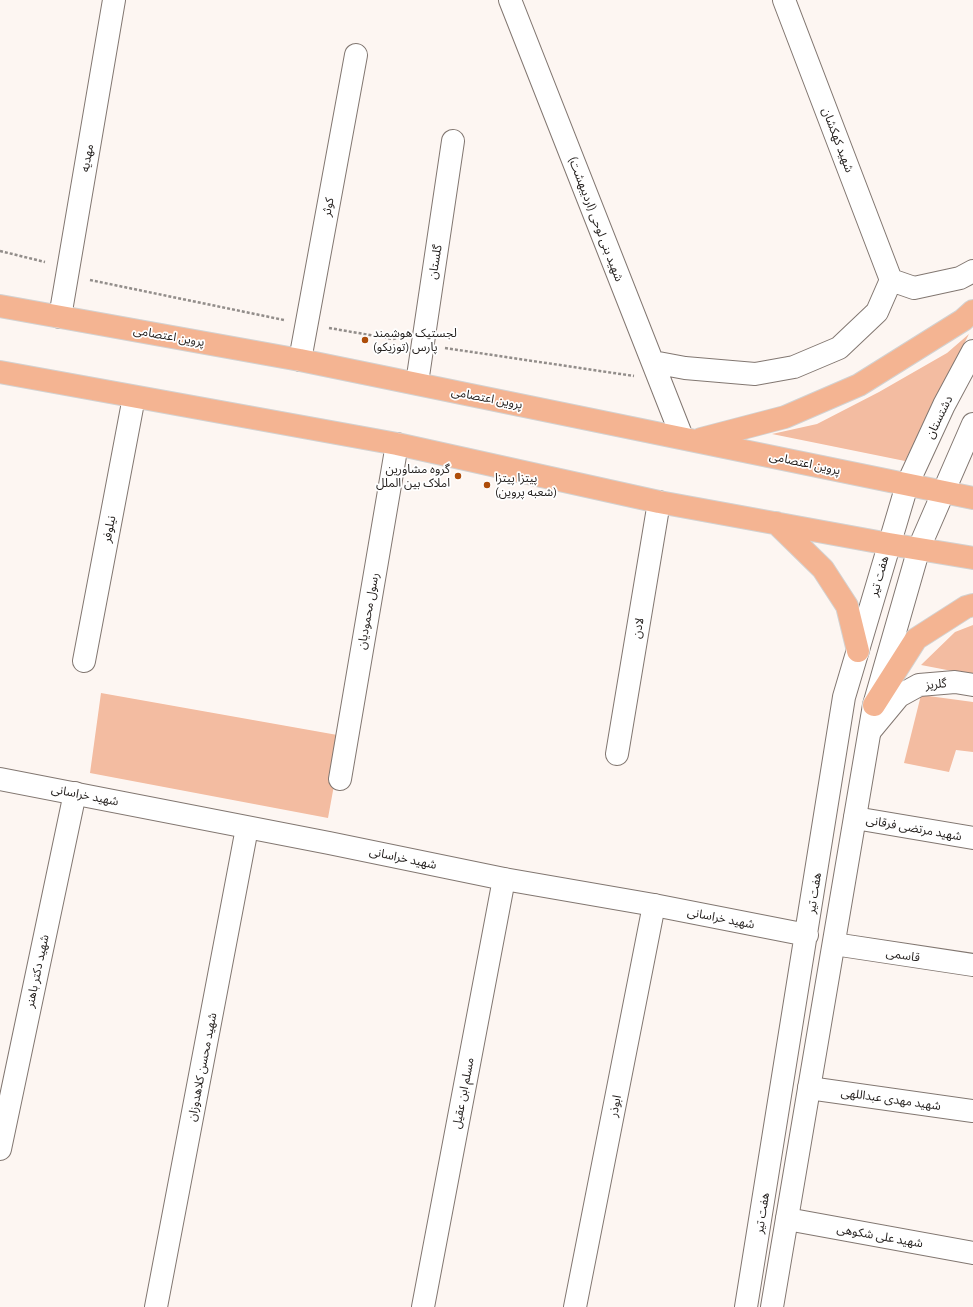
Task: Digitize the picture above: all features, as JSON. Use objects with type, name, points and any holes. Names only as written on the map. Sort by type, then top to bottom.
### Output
[{"type":"main road","name":"پروین اعتصامی","points":[[0,306],[300,360],[417,383],[973,498]]},
{"type":"main road","points":[[689,439],[785,417],[859,384],[963,320],[973,311]]},
{"type":"main road","points":[[0,372],[397,444],[659,502],[973,558]]},
{"type":"main road","points":[[776,523],[823,569],[847,606],[858,651]]},
{"type":"main road","points":[[874,705],[916,639],[966,607],[973,605]]},
{"type":"street","name":"مهدیه","points":[[60,317],[114,0]]},
{"type":"street","name":"شهید بنی لوحی (اردیبهشت)","points":[[510,0],[653,362],[689,439]]},
{"type":"street","name":"شهید کهکشان","points":[[784,0],[891,280]]},
{"type":"street","name":"کوثر","points":[[300,360],[356,55]]},
{"type":"street","name":"گلستان","points":[[417,383],[453,141]]},
{"type":"street","points":[[653,362],[685,368],[755,374],[794,367],[839,348],[878,312],[891,280],[914,288],[960,278],[973,271]]},
{"type":"street","name":"دشتستان","points":[[908,485],[944,405],[973,351]]},
{"type":"street","name":"نیلوفر","points":[[84,661],[134,397]]},
{"type":"street","points":[[772,1307],[874,705],[919,548],[973,424]]},
{"type":"street","name":"رسول محمودیان","points":[[340,779],[397,444]]},
{"type":"street","name":"هفت تیر","points":[[746,1307],[807,935],[844,696],[908,485]]},
{"type":"street","name":"لادن","points":[[617,754],[659,502]]},
{"type":"street","name":"گلریز","points":[[870,731],[899,696],[919,685],[955,682],[973,686]]},
{"type":"street","points":[[841,719],[848,714],[856,712],[864,718],[870,731]]},
{"type":"street","name":"شهید خراسانی","points":[[0,779],[247,828],[337,844],[504,879],[654,905],[807,935]]},
{"type":"street","name":"شهید دکتر باهنر","points":[[0,1149],[74,793]]},
{"type":"street","name":"شهید مرتضی فرقانی","points":[[855,818],[973,838]]},
{"type":"street","name":"شهید محسن کلاهدوزان","points":[[156,1307],[247,828]]},
{"type":"street","name":"مسلم ابن عقیل","points":[[423,1307],[504,879]]},
{"type":"street","name":"ابوذر","points":[[575,1307],[654,905]]},
{"type":"street","name":"قاسمی","points":[[834,944],[973,965]]},
{"type":"street","name":"شهید مهدی عبداللهی","points":[[809,1088],[973,1111]]},
{"type":"street","name":"شهید علی شکوهی","points":[[787,1219],[973,1253]]},
{"type":"shaded area","points":[[969,334],[905,461],[772,434],[817,424],[879,392],[947,353]]},
{"type":"shaded area","points":[[973,625],[973,675],[921,665],[955,632]]},
{"type":"shaded area","points":[[101,693],[343,736],[328,818],[90,773]]},
{"type":"shaded area","points":[[921,695],[973,702],[973,752],[956,750],[949,772],[904,763]]},
{"type":"place","name":"لجستیک هوشمند پارس (توزیکو)","points":[[365,340]]},
{"type":"place","name":"گروه مشاورین املاک بین الملل","points":[[458,476]]},
{"type":"place","name":"پیتزا پیتزا (شعبه پروین)","points":[[487,485]]}]
